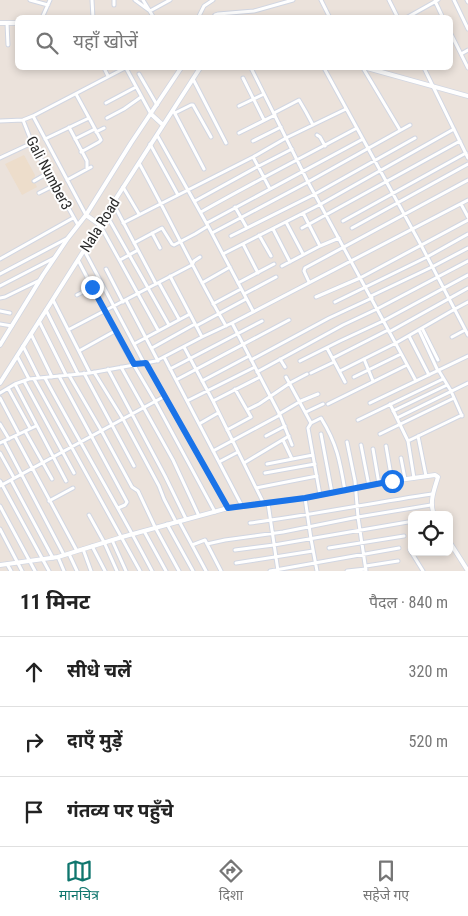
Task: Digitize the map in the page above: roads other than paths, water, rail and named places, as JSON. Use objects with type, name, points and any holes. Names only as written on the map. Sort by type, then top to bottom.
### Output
[{"type":"street","points":[[30,0],[48,5]]},
{"type":"street","points":[[43,15],[50,0]]},
{"type":"street","points":[[92,0],[93,15]]},
{"type":"street","points":[[114,0],[114,5]]},
{"type":"street","points":[[135,0],[150,11]]},
{"type":"street","points":[[143,0],[152,15]]},
{"type":"street","points":[[150,11],[170,0]]},
{"type":"street","points":[[203,0],[205,5]]},
{"type":"street","points":[[200,15],[205,5],[213,0]]},
{"type":"street","points":[[216,15],[254,11],[293,0]]},
{"type":"street","points":[[321,0],[328,15]]},
{"type":"street","points":[[389,0],[396,15]]},
{"type":"street","points":[[411,15],[436,0],[443,15]]},
{"type":"street","points":[[454,0],[468,29]]},
{"type":"street","points":[[0,23],[15,23]]},
{"type":"street","points":[[8,23],[8,45]]},
{"type":"street","points":[[453,38],[468,68]]},
{"type":"street","points":[[461,54],[468,50]]},
{"type":"street","points":[[105,70],[108,76]]},
{"type":"street","points":[[0,121],[23,120],[33,116],[121,70]]},
{"type":"street","points":[[126,70],[151,114],[162,124]]},
{"type":"street","points":[[0,345],[54,258],[78,225],[87,216],[131,143],[180,70]]},
{"type":"street","name":"Nala Road","points":[[0,383],[162,124],[174,111],[199,70]]},
{"type":"street","points":[[252,70],[308,182],[416,381]]},
{"type":"street","points":[[325,70],[468,334]]},
{"type":"street","points":[[366,70],[400,130]]},
{"type":"street","points":[[372,70],[468,96]]},
{"type":"street","points":[[425,70],[460,142],[466,150],[468,158]]},
{"type":"street","points":[[139,74],[157,105]]},
{"type":"street","points":[[193,78],[226,143]]},
{"type":"street","points":[[243,78],[264,120]]},
{"type":"street","points":[[106,103],[136,87]]},
{"type":"street","points":[[76,94],[100,138],[100,141],[82,152]]},
{"type":"street","points":[[240,106],[264,94]]},
{"type":"street","points":[[107,118],[141,97]]},
{"type":"street","points":[[239,133],[300,100],[312,125]]},
{"type":"street","points":[[204,169],[174,111],[193,104],[211,137]]},
{"type":"street","points":[[124,223],[286,138],[346,109]]},
{"type":"street","points":[[33,116],[87,216],[99,224],[158,330]]},
{"type":"street","points":[[45,139],[89,118]]},
{"type":"street","name":"Gali Number3","points":[[23,120],[32,143],[78,225]]},
{"type":"street","points":[[212,233],[308,182],[410,124]]},
{"type":"street","points":[[67,180],[89,167],[69,127]]},
{"type":"street","points":[[253,141],[281,127]]},
{"type":"street","points":[[76,139],[104,128]]},
{"type":"street","points":[[201,212],[357,128]]},
{"type":"street","points":[[223,254],[303,214],[454,129]]},
{"type":"street","points":[[157,134],[208,224],[253,312]]},
{"type":"street","points":[[316,135],[320,137],[325,146]]},
{"type":"street","points":[[231,236],[315,194],[415,138]]},
{"type":"street","points":[[134,243],[163,228],[173,245],[180,242],[235,208],[363,139]]},
{"type":"street","points":[[302,228],[460,142]]},
{"type":"street","points":[[0,158],[32,143]]},
{"type":"street","points":[[150,144],[178,195]]},
{"type":"street","points":[[195,201],[292,149]]},
{"type":"street","points":[[343,221],[466,150]]},
{"type":"street","points":[[253,157],[270,189]]},
{"type":"street","points":[[139,162],[226,326]]},
{"type":"street","points":[[352,228],[468,164]]},
{"type":"street","points":[[34,181],[48,173]]},
{"type":"street","points":[[309,282],[304,270],[305,268],[468,180]]},
{"type":"street","points":[[40,193],[55,185]]},
{"type":"street","points":[[123,186],[139,214]]},
{"type":"street","points":[[0,393],[24,380],[108,370],[158,361],[468,200]]},
{"type":"street","points":[[113,203],[157,283],[180,319]]},
{"type":"street","points":[[316,297],[360,278],[468,219],[460,204]]},
{"type":"street","points":[[235,208],[247,228]]},
{"type":"street","points":[[106,214],[169,325]]},
{"type":"street","points":[[303,214],[320,246]]},
{"type":"street","points":[[0,258],[73,218]]},
{"type":"street","points":[[286,222],[303,254]]},
{"type":"street","points":[[273,229],[290,262]]},
{"type":"street","points":[[152,233],[160,248]]},
{"type":"street","points":[[335,302],[427,257],[468,234]]},
{"type":"street","points":[[259,235],[271,256]]},
{"type":"street","points":[[0,274],[68,238]]},
{"type":"street","points":[[282,266],[303,254],[339,238]]},
{"type":"street","points":[[243,244],[258,272]]},
{"type":"street","points":[[251,360],[329,318],[468,248]]},
{"type":"street","points":[[84,250],[134,344],[228,508]]},
{"type":"street","points":[[120,260],[138,250]]},
{"type":"street","points":[[68,330],[149,289],[192,265],[200,257]]},
{"type":"street","points":[[0,286],[54,258]]},
{"type":"street","points":[[78,260],[215,512]]},
{"type":"street","points":[[257,372],[468,261]]},
{"type":"street","points":[[238,283],[274,264]]},
{"type":"street","points":[[202,283],[230,267]]},
{"type":"street","points":[[106,269],[158,361]]},
{"type":"street","points":[[300,361],[384,321],[468,275]]},
{"type":"street","points":[[170,276],[202,337]]},
{"type":"street","points":[[244,294],[276,277]]},
{"type":"street","points":[[0,298],[40,280]]},
{"type":"street","points":[[77,295],[92,287]]},
{"type":"street","points":[[247,410],[290,382],[309,374],[468,288]]},
{"type":"street","points":[[213,304],[241,289]]},
{"type":"street","points":[[52,299],[79,351],[122,420],[159,487],[164,501],[206,571]]},
{"type":"street","points":[[152,348],[246,299]]},
{"type":"street","points":[[340,371],[396,343],[468,302]]},
{"type":"street","points":[[46,310],[78,374]]},
{"type":"street","points":[[0,311],[10,313]]},
{"type":"street","points":[[134,344],[190,314]]},
{"type":"street","points":[[176,380],[289,320]]},
{"type":"street","points":[[39,321],[132,487],[138,491],[179,571]]},
{"type":"street","points":[[170,369],[262,321]]},
{"type":"street","points":[[232,323],[285,426],[292,445]]},
{"type":"street","points":[[0,324],[12,326]]},
{"type":"street","points":[[420,329],[438,360]]},
{"type":"street","points":[[408,440],[462,416],[451,391],[438,371],[420,329]]},
{"type":"street","points":[[452,337],[465,330]]},
{"type":"street","points":[[79,351],[115,331]]},
{"type":"street","points":[[31,334],[52,377]]},
{"type":"street","points":[[408,336],[429,375]]},
{"type":"street","points":[[23,345],[39,378]]},
{"type":"street","points":[[184,347],[256,488],[266,503],[271,521],[278,570]]},
{"type":"street","points":[[327,348],[345,382]]},
{"type":"street","points":[[354,377],[401,354]]},
{"type":"street","points":[[17,356],[32,379],[140,571]]},
{"type":"street","points":[[202,381],[249,356]]},
{"type":"street","points":[[370,403],[468,356]]},
{"type":"street","points":[[164,357],[242,506]]},
{"type":"street","points":[[280,359],[284,367]]},
{"type":"street","points":[[364,359],[373,381]]},
{"type":"street","points":[[306,412],[407,365]]},
{"type":"street","points":[[121,367],[172,460],[199,516]]},
{"type":"street","points":[[187,401],[255,367]]},
{"type":"street","points":[[108,370],[186,519]]},
{"type":"street","points":[[84,373],[134,466]]},
{"type":"street","points":[[59,376],[127,502],[118,508]]},
{"type":"street","points":[[213,401],[260,377]]},
{"type":"street","points":[[286,377],[311,423]]},
{"type":"street","points":[[45,378],[152,571]]},
{"type":"street","points":[[358,420],[443,379]]},
{"type":"street","points":[[24,380],[74,473]]},
{"type":"street","points":[[397,418],[468,383]]},
{"type":"street","points":[[15,384],[66,481]]},
{"type":"street","points":[[393,410],[447,385]]},
{"type":"street","points":[[8,388],[30,428]]},
{"type":"street","points":[[227,430],[251,417],[235,389]]},
{"type":"street","points":[[214,451],[300,402],[318,394]]},
{"type":"street","points":[[1,486],[165,396]]},
{"type":"street","points":[[0,398],[19,434]]},
{"type":"street","points":[[380,434],[454,398]]},
{"type":"street","points":[[390,404],[408,440],[414,478]]},
{"type":"street","points":[[199,424],[218,413]]},
{"type":"street","points":[[320,495],[308,428],[311,423],[321,418],[338,454],[345,491]]},
{"type":"street","points":[[0,424],[9,439]]},
{"type":"street","points":[[36,426],[2,442],[77,571]]},
{"type":"street","points":[[266,436],[285,426]]},
{"type":"street","points":[[25,430],[52,479]]},
{"type":"street","points":[[321,434],[332,493]]},
{"type":"street","points":[[14,436],[77,551]]},
{"type":"street","points":[[244,463],[289,436]]},
{"type":"street","points":[[418,436],[426,476]]},
{"type":"street","points":[[283,440],[292,459]]},
{"type":"street","points":[[347,442],[356,489],[358,517],[366,568]]},
{"type":"street","points":[[361,446],[369,486]]},
{"type":"street","points":[[386,446],[392,481]]},
{"type":"street","points":[[374,449],[380,484]]},
{"type":"street","points":[[219,462],[238,452]]},
{"type":"street","points":[[0,453],[12,479],[64,571]]},
{"type":"street","points":[[267,464],[313,456]]},
{"type":"street","points":[[401,458],[405,479]]},
{"type":"street","points":[[265,473],[315,464]]},
{"type":"street","points":[[0,565],[44,560],[155,527],[228,508],[305,498],[392,481],[436,475],[438,476],[432,494],[433,511]]},
{"type":"street","points":[[256,488],[317,476]]},
{"type":"street","points":[[0,481],[1,486],[49,571]]},
{"type":"street","points":[[49,501],[73,488]]},
{"type":"street","points":[[250,523],[432,494]]},
{"type":"street","points":[[305,498],[317,571]]},
{"type":"street","points":[[0,506],[35,571]]},
{"type":"street","points":[[208,544],[431,506]]},
{"type":"street","points":[[89,515],[117,571]]},
{"type":"street","points":[[234,550],[408,522]]},
{"type":"street","points":[[168,524],[193,571]]},
{"type":"street","points":[[0,529],[22,571]]},
{"type":"street","points":[[144,531],[166,571]]},
{"type":"street","points":[[329,548],[404,536]]},
{"type":"street","points":[[112,540],[126,571]]},
{"type":"street","points":[[192,545],[204,540],[208,544],[221,571]]},
{"type":"street","points":[[92,546],[104,571]]},
{"type":"street","points":[[453,547],[468,571]]},
{"type":"street","points":[[270,571],[399,548]]},
{"type":"street","points":[[83,549],[91,571]]},
{"type":"street","points":[[236,563],[313,551]]},
{"type":"street","points":[[414,556],[423,571]]},
{"type":"street","points":[[346,571],[398,561]]},
{"type":"street","points":[[7,563],[11,571]]}]
